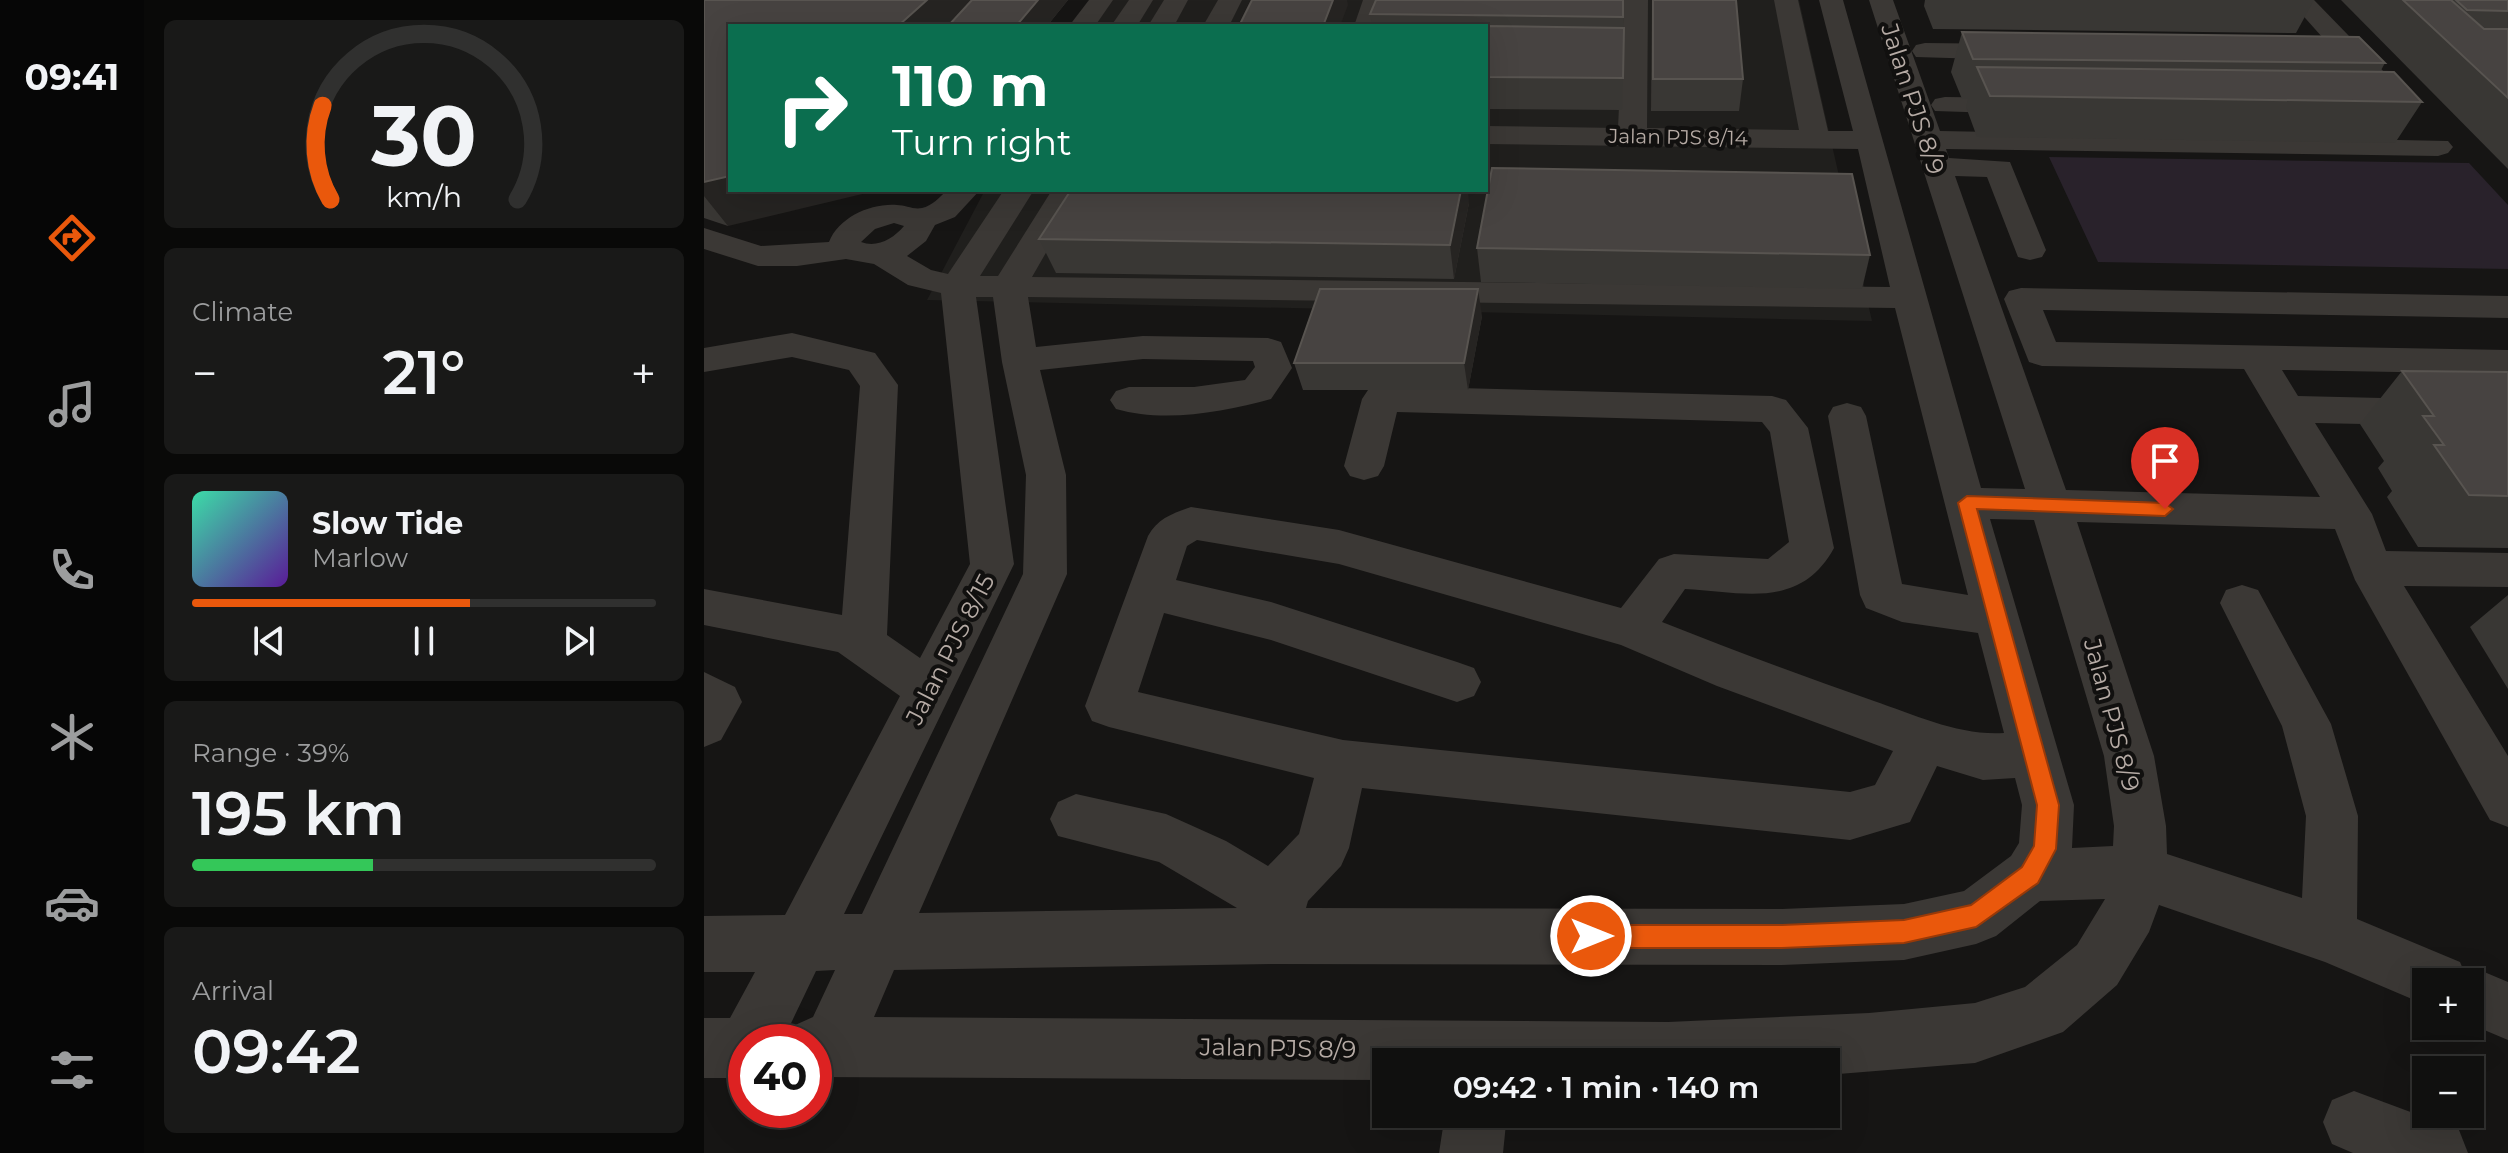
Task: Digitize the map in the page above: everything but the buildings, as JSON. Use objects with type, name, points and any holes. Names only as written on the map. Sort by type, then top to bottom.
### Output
[{"type":"street","points":[[1083,24],[1101,0]]},
{"type":"street","points":[[1125,24],[1141,0]]},
{"type":"street","points":[[1162,24],[1176,0]]},
{"type":"street","points":[[1217,24],[1230,0]]},
{"type":"street","points":[[1368,24],[1375,0]]},
{"type":"street","points":[[1632,137],[1636,0]]},
{"type":"street","points":[[1786,0],[1815,139]]},
{"type":"street","name":"Jalan PJS 8/9","points":[[1757,1048],[1869,1043],[1975,1033],[2042,1011],[2097,965],[2129,912],[2140,872],[2140,826],[2129,756],[2051,506],[1961,353],[1910,298],[1866,180],[1870,140],[1831,0]]},
{"type":"street","name":"Jalan PJS 8/9","points":[[704,944],[878,941],[1276,920],[1782,937],[1904,932],[1976,916],[2030,875],[2045,849],[2048,805],[1967,503],[1961,353],[1930,154],[1881,0]]},
{"type":"street","points":[[1906,0],[1958,141]]},
{"type":"street","points":[[2297,6],[2354,56],[2394,99]]},
{"type":"street","points":[[1925,51],[2036,53]]},
{"type":"street","points":[[1488,53],[1634,54]]},
{"type":"street","points":[[2322,56],[2354,56]]},
{"type":"street","points":[[1945,105],[2056,106]]},
{"type":"street","points":[[1930,154],[1958,141],[2438,147],[2413,120]]},
{"type":"street","name":"Jalan PJS 8/14","points":[[1488,135],[1870,140]]},
{"type":"street","points":[[1930,154],[1999,168],[2030,250]]},
{"type":"street","points":[[918,227],[944,210],[963,192]]},
{"type":"street","points":[[957,286],[1018,192]]},
{"type":"street","points":[[832,1028],[878,941],[1045,574],[1046,475],[1020,362],[1009,286],[1066,192]]},
{"type":"street","points":[[918,227],[913,217],[894,214],[870,220],[845,238],[844,244],[920,278],[957,286],[1477,278],[1910,298]]},
{"type":"street","points":[[918,227],[991,233]]},
{"type":"street","points":[[704,238],[758,256],[863,251]]},
{"type":"street","name":"Jalan PJS 8/15","points":[[759,1024],[992,564],[957,286]]},
{"type":"street","points":[[2042,354],[2021,299],[2508,307]]},
{"type":"street","points":[[704,360],[792,345],[862,361],[879,385],[863,645]]},
{"type":"street","points":[[1020,362],[1050,355],[1205,345],[1268,350],[1274,368],[1258,390],[1223,399],[1186,402],[1129,400]]},
{"type":"street","points":[[1961,353],[2508,362]]},
{"type":"street","points":[[2256,358],[2351,514],[2370,568],[2508,803]]},
{"type":"street","points":[[1364,466],[1381,399],[1772,409],[1789,428],[1812,548],[1777,577],[1674,571],[1631,629]]},
{"type":"street","points":[[2287,409],[2508,414]]},
{"type":"street","points":[[1847,416],[1882,595],[1902,604],[1996,617]]},
{"type":"street","points":[[1967,503],[2351,514]]},
{"type":"street","points":[[1924,740],[1892,805],[1850,816],[1343,763],[1109,706],[1169,536],[1191,523],[1339,547],[1631,629],[1734,672],[1924,740],[1983,757],[2035,754]]},
{"type":"street","points":[[2370,568],[2508,570]]},
{"type":"street","points":[[1148,591],[1271,621],[1457,682]]},
{"type":"street","points":[[2242,603],[2306,724],[2332,816],[2329,935]]},
{"type":"street","points":[[704,607],[850,635],[929,690]]},
{"type":"street","points":[[704,693],[718,702],[704,725]]},
{"type":"street","points":[[1076,819],[1166,839],[1207,859],[1276,920],[1289,882],[1322,848],[1343,763]]},
{"type":"street","points":[[2030,875],[2140,872],[2329,935],[2412,970]]},
{"type":"street","points":[[2484,1001],[2508,1011]]},
{"type":"street","name":"Jalan PJS 8/9","points":[[832,1047],[1372,1054]]},
{"type":"street","points":[[704,1048],[728,1048]]},
{"type":"street","points":[[2354,1122],[2436,1153]]},
{"type":"street","points":[[1471,1153],[1474,1128]]},
{"type":"shaded area","points":[[1108,0],[1799,0],[1872,321],[927,300],[984,192],[1488,192],[1488,24],[1092,24]]},
{"type":"shaded area","points":[[2049,157],[2469,163],[2508,205],[2508,269],[2098,262]]},
{"type":"route","points":[[1591,936],[1782,937],[1904,932],[1976,916],[2030,875],[2045,849],[2048,805],[1967,503],[2165,509]]}]
